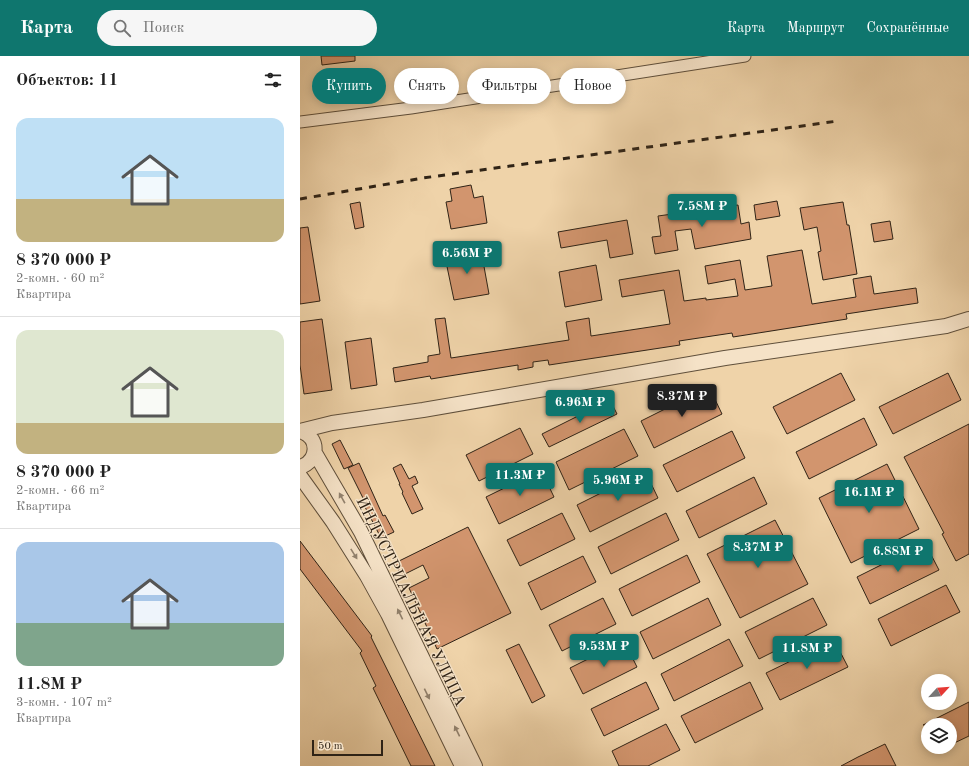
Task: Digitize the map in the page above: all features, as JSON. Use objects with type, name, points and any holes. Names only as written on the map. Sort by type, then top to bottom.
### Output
[{"type":"street","points":[[300,122],[411,108],[745,56]]},
{"type":"street","points":[[300,431],[332,423],[725,358],[946,326],[969,319]]},
{"type":"street","points":[[300,467],[312,460],[315,450],[329,430],[351,421]]},
{"type":"street","name":"ИНДУСТРИАЛЬНАЯ УЛИЦА","points":[[300,431],[309,436],[315,450],[361,532],[462,766]]},
{"type":"street","name":"ИНДУСТРИАЛЬНАЯ УЛИЦА","points":[[300,476],[333,522],[367,576],[475,766]]},
{"type":"building","points":[[321,56],[355,56],[355,61],[322,65]]},
{"type":"building","points":[[471,185],[474,198],[483,196],[487,223],[451,229],[446,202],[452,201],[450,189]]},
{"type":"building","points":[[777,201],[780,216],[756,220],[754,205]]},
{"type":"building","points":[[360,202],[364,227],[355,229],[350,204]]},
{"type":"building","points":[[843,202],[847,225],[849,225],[857,274],[823,280],[818,252],[821,251],[817,227],[804,230],[800,208]]},
{"type":"building","points":[[738,205],[741,224],[749,222],[751,239],[695,249],[691,229],[675,231],[678,250],[655,254],[652,237],[661,236],[658,216]]},
{"type":"building","points":[[627,220],[633,254],[610,258],[607,240],[561,248],[558,232]]},
{"type":"building","points":[[890,221],[893,239],[874,242],[871,224]]},
{"type":"building","points":[[308,227],[320,301],[300,304],[300,228]]},
{"type":"building","points":[[481,250],[489,294],[454,300],[445,257]]},
{"type":"building","points":[[802,250],[812,304],[856,297],[853,279],[871,276],[874,294],[916,288],[918,303],[846,314],[847,319],[733,337],[732,333],[679,341],[680,345],[549,365],[548,360],[533,362],[533,367],[518,370],[518,365],[431,379],[430,376],[395,382],[393,368],[428,362],[428,356],[440,354],[435,319],[445,318],[451,358],[569,340],[566,322],[589,318],[591,336],[670,324],[664,290],[622,297],[619,280],[679,270],[684,301],[738,296],[735,279],[708,284],[705,266],[740,260],[745,290],[772,286],[767,256]]},
{"type":"building","points":[[596,265],[602,300],[565,307],[559,272]]},
{"type":"building","points":[[322,319],[332,390],[304,394],[300,365],[300,322]]},
{"type":"building","points":[[371,338],[377,385],[351,389],[345,342]]},
{"type":"building","points":[[841,373],[855,400],[787,434],[773,407]]},
{"type":"building","points":[[948,373],[961,400],[893,434],[879,407]]},
{"type":"building","points":[[709,387],[722,414],[654,448],[641,421]]},
{"type":"building","points":[[610,400],[617,414],[549,447],[542,434]]},
{"type":"building","points":[[864,418],[877,445],[809,479],[796,452]]},
{"type":"building","points":[[969,424],[969,554],[956,561],[942,534],[944,533],[904,457]]},
{"type":"building","points":[[520,428],[533,454],[479,481],[466,455]]},
{"type":"building","points":[[624,429],[638,456],[569,490],[556,462]]},
{"type":"building","points":[[732,431],[745,458],[677,492],[663,465]]},
{"type":"building","points":[[340,440],[353,465],[344,469],[332,444]]},
{"type":"building","points":[[359,463],[383,516],[385,515],[394,532],[381,538],[364,505],[366,504],[348,468]]},
{"type":"building","points":[[401,464],[409,479],[415,476],[418,483],[412,486],[423,509],[412,514],[402,493],[403,492],[393,468]]},
{"type":"building","points":[[887,464],[919,529],[851,563],[819,498]]},
{"type":"building","points":[[541,470],[554,497],[499,524],[486,497]]},
{"type":"building","points":[[645,471],[658,498],[590,532],[577,505]]},
{"type":"building","points":[[754,477],[767,504],[699,538],[686,511]]},
{"type":"building","points":[[562,513],[575,539],[520,566],[507,540]]},
{"type":"building","points":[[666,513],[679,540],[611,574],[598,547]]},
{"type":"building","points":[[775,520],[808,584],[740,618],[707,554]]},
{"type":"building","points":[[468,527],[511,613],[437,649],[409,588],[429,578],[423,565],[401,576],[395,563]]},
{"type":"building","points":[[300,541],[372,636],[371,637],[435,766],[411,766],[373,688],[376,686],[360,653],[362,651],[300,569]]},
{"type":"building","points":[[925,543],[939,570],[870,604],[857,577]]},
{"type":"building","points":[[687,555],[700,582],[632,616],[619,589]]},
{"type":"building","points":[[583,556],[596,582],[541,610],[528,583]]},
{"type":"building","points":[[946,585],[960,612],[891,646],[878,619]]},
{"type":"building","points":[[603,598],[616,624],[562,651],[549,625]]},
{"type":"building","points":[[708,598],[721,625],[653,659],[640,632]]},
{"type":"building","points":[[813,598],[827,625],[759,659],[745,632]]},
{"type":"building","points":[[729,639],[743,666],[674,701],[661,674]]},
{"type":"building","points":[[834,640],[848,667],[780,700],[766,673]]},
{"type":"building","points":[[624,641],[637,667],[583,694],[570,668]]},
{"type":"building","points":[[519,644],[545,696],[532,703],[506,650]]},
{"type":"building","points":[[646,682],[659,709],[604,736],[591,709]]},
{"type":"building","points":[[750,682],[763,709],[695,743],[681,716]]},
{"type":"building","points":[[969,702],[969,736],[957,742],[957,718],[937,718],[953,710],[957,710],[957,708]]},
{"type":"building","points":[[666,724],[680,750],[648,766],[619,766],[612,751]]},
{"type":"building","points":[[885,744],[896,766],[841,766],[858,757]]},
{"type":"railway","points":[[300,199],[423,178],[838,121]]}]
